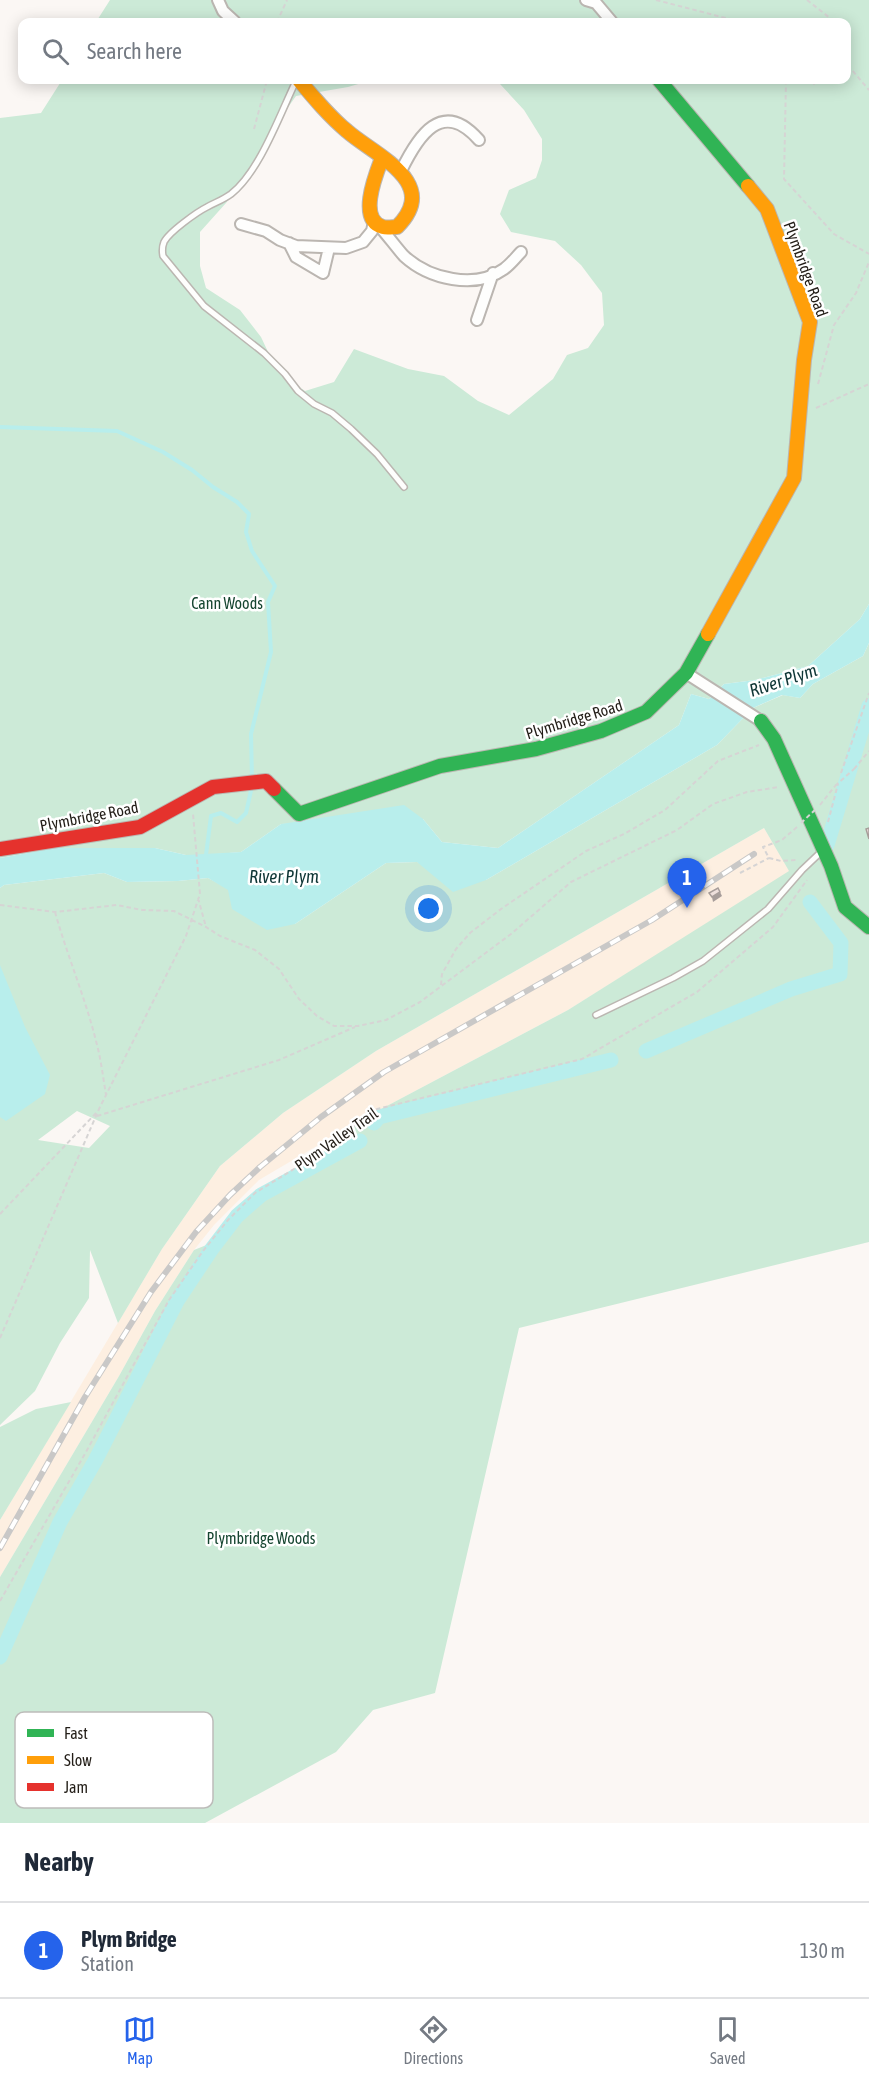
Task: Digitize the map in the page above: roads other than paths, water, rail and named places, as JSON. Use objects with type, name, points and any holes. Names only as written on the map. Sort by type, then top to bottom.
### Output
[{"type":"street","points":[[218,0],[223,11],[231,18]]},
{"type":"street","points":[[586,0],[596,3],[609,18]]},
{"type":"street","points":[[302,84],[354,137],[402,171],[409,182],[410,208],[405,220],[396,227],[377,224]]},
{"type":"street","name":"Plymbridge Road","points":[[0,849],[140,827],[213,787],[266,781],[299,814],[440,766],[536,749],[601,730],[646,712],[659,692],[686,673],[794,478],[804,360],[810,322],[766,209],[662,84]]},
{"type":"street","points":[[402,171],[411,150],[420,137],[433,125],[445,121],[456,122],[470,129],[478,140]]},
{"type":"street","points":[[382,158],[370,197],[369,211],[377,224],[405,256],[431,274],[455,280],[482,278],[504,270],[521,252]]},
{"type":"street","points":[[241,224],[266,231],[296,246],[346,248],[363,242],[377,224]]},
{"type":"street","points":[[289,243],[296,257],[323,273],[329,248]]},
{"type":"street","points":[[477,320],[493,273]]},
{"type":"street","points":[[686,673],[761,721],[774,739],[823,849],[845,907],[869,927]]},
{"type":"lane","points":[[296,84],[260,157],[248,174],[234,192],[220,202],[206,207],[171,234],[164,242],[163,256],[204,306],[264,352],[298,391],[314,404],[332,413],[351,429],[377,454],[404,487]]},
{"type":"lane","points":[[596,1015],[703,961],[768,909],[823,849]]},
{"type":"water","name":"River Plym","points":[[869,604],[869,643],[863,656],[813,684],[800,698],[782,695],[753,708],[717,745],[486,880],[453,892],[417,862],[386,863],[295,924],[267,930],[232,909],[228,890],[208,878],[127,882],[104,873],[4,885],[0,888],[0,858],[55,848],[155,848],[186,855],[241,852],[281,824],[404,805],[423,819],[442,842],[498,848],[679,725],[691,694],[709,699],[724,684],[755,680],[808,666],[860,619]]},
{"type":"water","points":[[0,965],[25,1027],[50,1075],[45,1094],[6,1121],[0,1117]]},
{"type":"waterway","points":[[0,427],[117,431],[163,452],[192,470],[237,502],[249,514],[246,532],[252,551],[275,586],[268,602],[271,652],[251,734],[252,779]]},
{"type":"waterway","points":[[827,845],[869,706]]},
{"type":"waterway","points":[[204,859],[211,816],[221,813],[237,822],[246,813],[252,786]]},
{"type":"waterway","points":[[646,1051],[791,989],[840,974],[841,943],[810,902]]},
{"type":"waterway","points":[[374,1123],[379,1117],[611,1060]]},
{"type":"waterway","points":[[0,1657],[60,1522],[95,1461],[177,1301],[211,1250],[237,1216],[261,1195],[360,1141]]},
{"type":"railway","points":[[0,1548],[85,1397],[151,1292],[196,1232],[260,1167],[321,1117],[384,1072],[652,920],[754,854]]},
{"type":"place","name":"Plym Bridge","points":[[687,908]]},
{"type":"park label","name":"Cann Woods","points":[[227,603]]},
{"type":"park label","name":"Plymbridge Woods","points":[[261,1538]]}]
